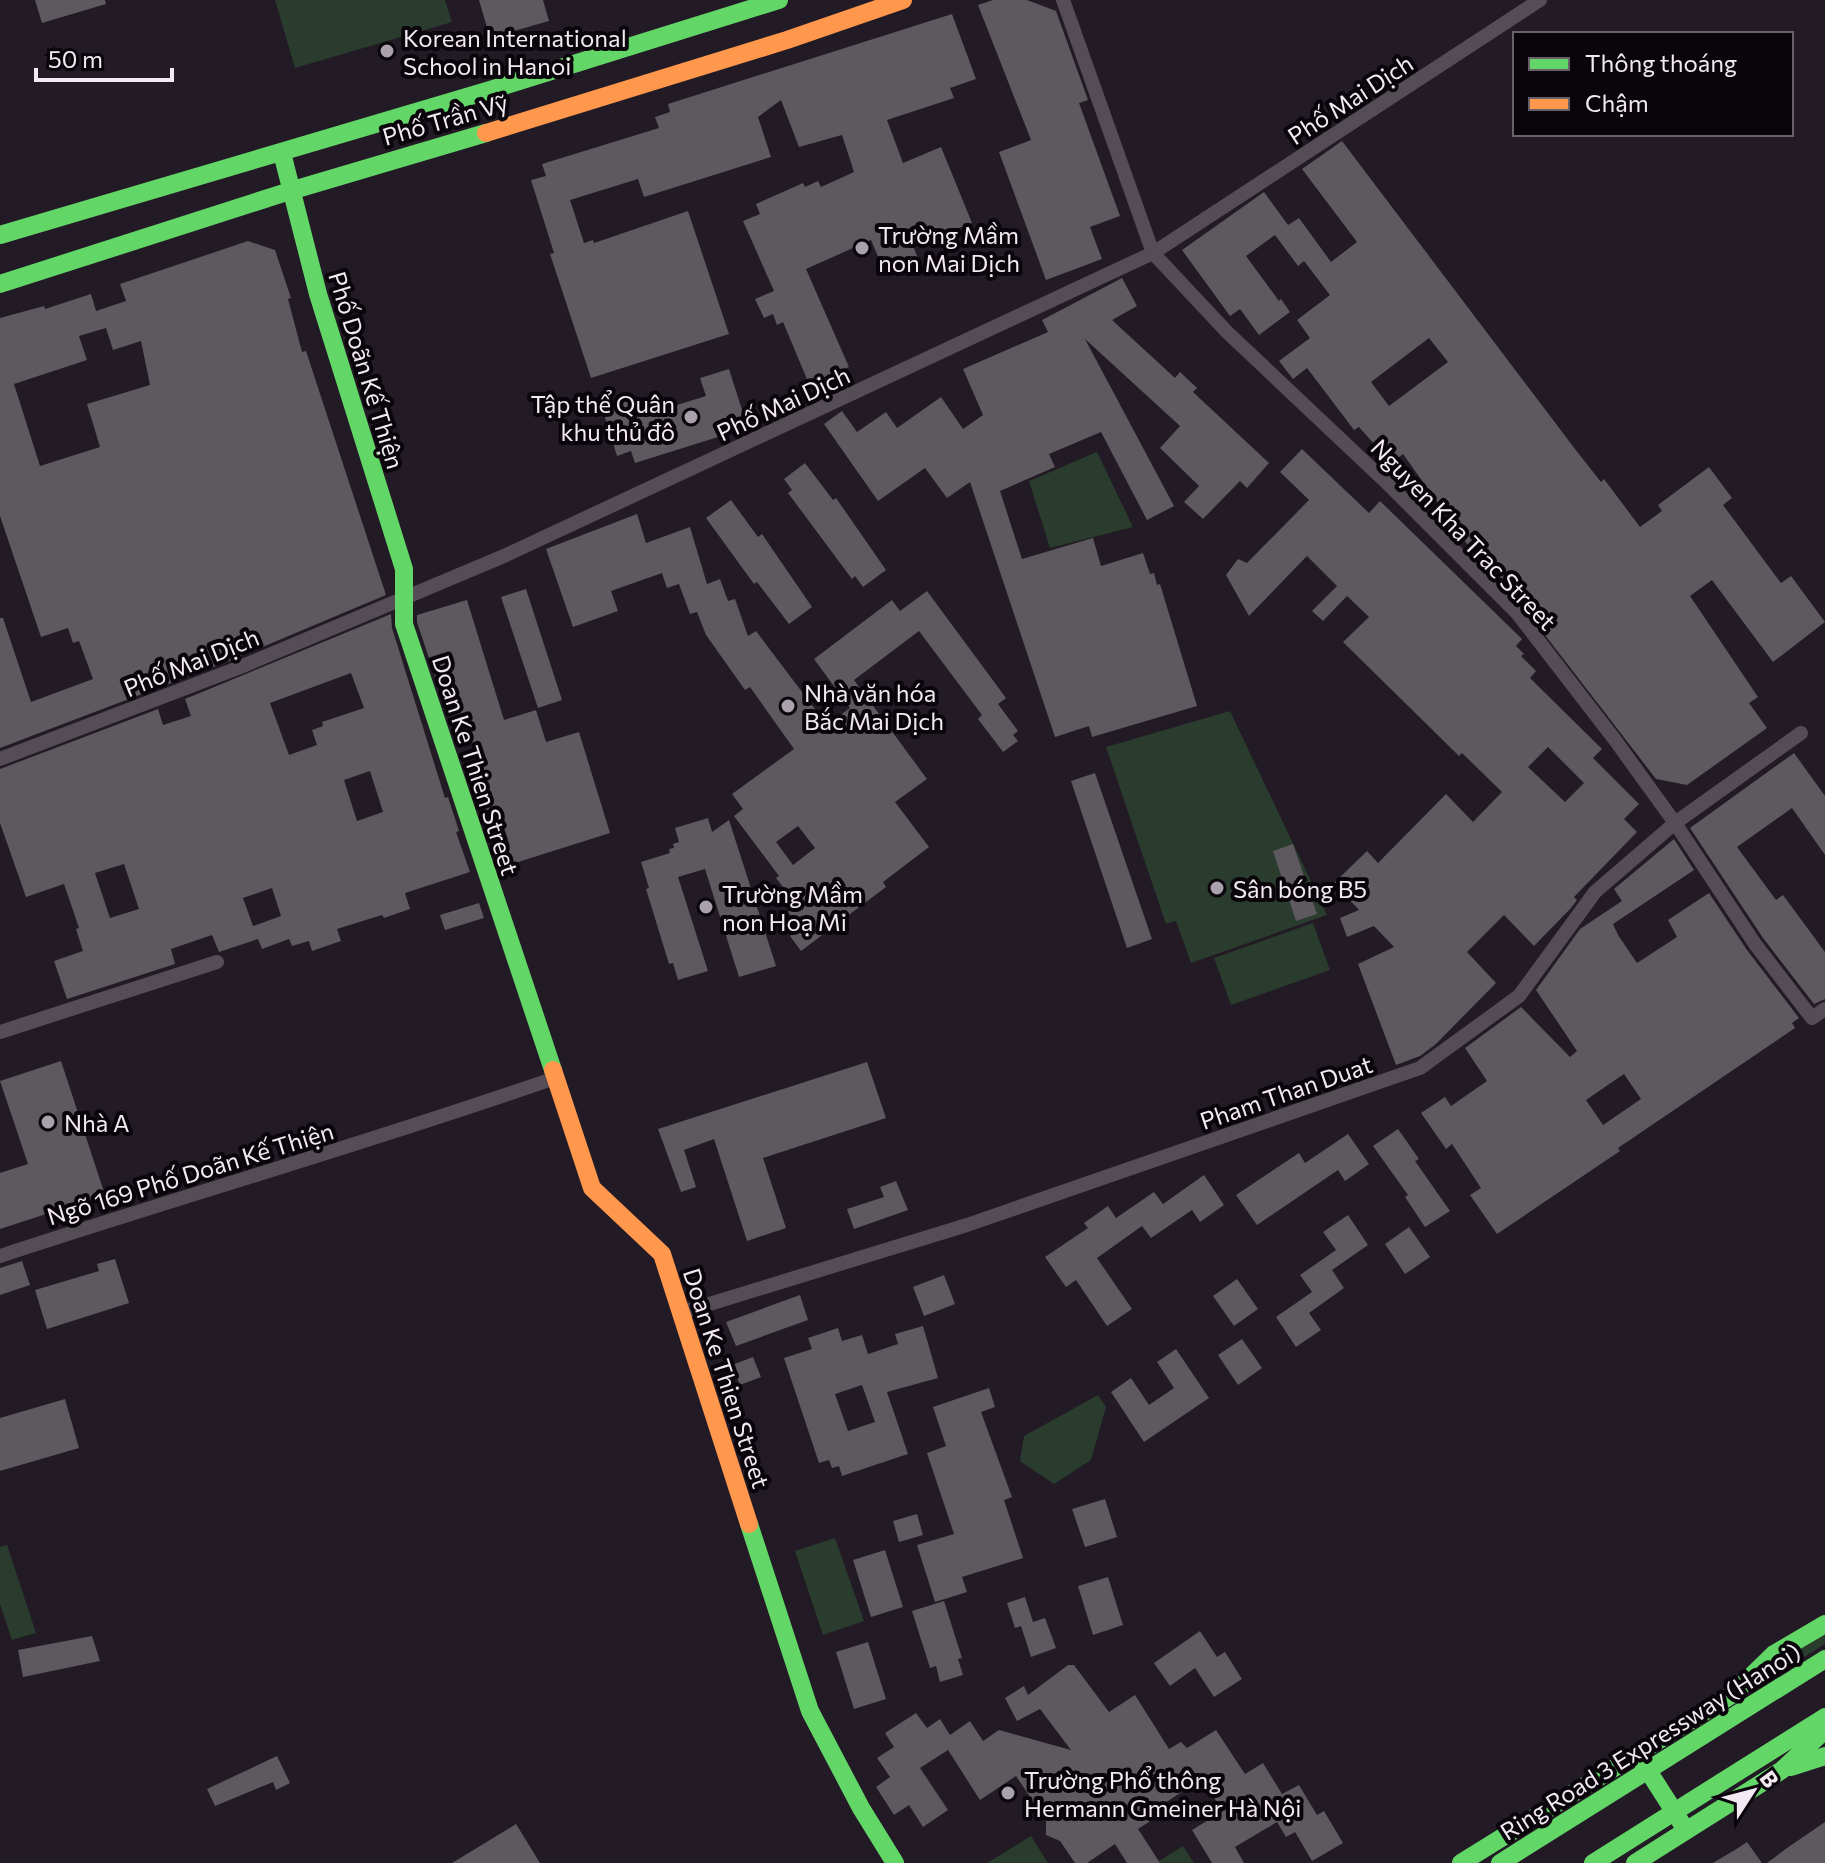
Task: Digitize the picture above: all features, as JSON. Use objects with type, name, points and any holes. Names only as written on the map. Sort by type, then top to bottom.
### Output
[{"type":"main road","name":"Phố Trần Vỹ","points":[[0,235],[282,153],[779,0]]},
{"type":"main road","name":"Phố Trần Vỹ","points":[[0,284],[290,191],[567,109],[903,0]]},
{"type":"main road","name":"Phố Doãn Kế Thiện","points":[[282,153],[350,403],[404,569],[403,600]]},
{"type":"main road","name":"Doan Ke Thien Street","points":[[403,600],[404,624],[592,1188],[662,1254],[810,1711],[861,1808],[895,1863]]},
{"type":"main road","points":[[1461,1863],[1733,1694],[1774,1654],[1825,1624]]},
{"type":"main road","points":[[1733,1694],[1789,1676],[1825,1656]]},
{"type":"main road","name":"Ring Road 3 Expressway (Hanoi)","points":[[1500,1863],[1825,1656]]},
{"type":"main road","points":[[1593,1863],[1825,1717]]},
{"type":"main road","points":[[1635,1863],[1782,1770],[1825,1730]]},
{"type":"main road","points":[[1637,1754],[1686,1830]]},
{"type":"main road","points":[[1782,1770],[1825,1756]]},
{"type":"street","points":[[1063,0],[1153,253]]},
{"type":"street","name":"Phố Mai Dịch","points":[[0,759],[238,668],[403,600],[934,358],[1031,308],[1153,253],[1540,0]]},
{"type":"street","name":"Nguyen Kha Trac Street","points":[[1153,253],[1227,332],[1398,494],[1517,613],[1675,823],[1755,944],[1812,1018],[1825,1009]]},
{"type":"street","name":"Pham Than Duat","points":[[680,1313],[967,1225],[1420,1068],[1519,996],[1595,892],[1675,823],[1801,733]]},
{"type":"street","points":[[0,1032],[217,962]]},
{"type":"street","name":"Ngõ 169 Phố Doãn Kế Thiện","points":[[0,1256],[128,1213],[394,1133],[555,1078]]},
{"type":"green space","points":[[275,0],[445,0],[452,22],[295,68]]},
{"type":"green space","points":[[1097,452],[1133,527],[1050,548],[1029,481]]},
{"type":"green space","points":[[1230,711],[1327,915],[1191,963],[1176,921],[1166,924],[1106,747]]},
{"type":"green space","points":[[1313,923],[1330,970],[1231,1005],[1214,958]]},
{"type":"green space","points":[[1098,1395],[1106,1407],[1091,1460],[1054,1484],[1020,1461],[1024,1436]]},
{"type":"green space","points":[[835,1538],[864,1621],[823,1635],[795,1551]]},
{"type":"green space","points":[[7,1545],[36,1633],[12,1640],[0,1604],[0,1547]]},
{"type":"green space","points":[[1825,1633],[1825,1644],[1785,1669],[1774,1670],[1778,1662]]},
{"type":"green space","points":[[1031,1836],[1048,1863],[987,1863]]},
{"type":"green space","points":[[1183,1846],[1194,1863],[1156,1863]]},
{"type":"building","points":[[35,0],[105,0],[106,4],[42,23]]},
{"type":"building","points":[[479,0],[543,0],[549,21],[490,38]]},
{"type":"building","points":[[993,0],[1027,0],[1056,11],[1088,100],[1079,103],[1120,216],[1090,227],[1102,259],[1046,280],[999,152],[1031,140],[978,5]]},
{"type":"building","points":[[952,14],[976,79],[950,88],[954,98],[887,120],[903,163],[941,147],[972,223],[913,246],[918,258],[885,273],[871,240],[806,269],[849,367],[809,384],[783,322],[777,325],[773,314],[764,318],[755,299],[774,291],[743,221],[760,214],[756,204],[803,183],[805,187],[818,181],[821,187],[854,172],[842,135],[799,147],[781,100],[758,117],[771,157],[644,197],[638,179],[570,200],[584,243],[593,240],[594,243],[688,211],[729,334],[591,378],[550,254],[554,253],[531,180],[546,176],[542,164],[659,128],[655,117],[670,112],[668,104]]},
{"type":"building","points":[[1342,141],[1575,449],[1601,482],[1604,479],[1640,527],[1662,511],[1658,505],[1709,467],[1732,498],[1723,505],[1781,583],[1791,576],[1825,622],[1773,662],[1712,580],[1690,596],[1758,697],[1749,703],[1767,728],[1687,785],[1656,779],[1488,561],[1483,565],[1480,562],[1403,454],[1391,463],[1359,427],[1354,430],[1307,368],[1293,379],[1279,361],[1310,338],[1297,320],[1330,295],[1304,261],[1298,266],[1275,235],[1246,256],[1290,312],[1259,335],[1240,309],[1230,316],[1182,250],[1264,192],[1288,225],[1299,218],[1331,262],[1357,242],[1302,169]],"holes":[[[1429,338],[1448,362],[1389,406],[1371,382]]]},
{"type":"building","points":[[248,241],[275,250],[291,298],[288,299],[302,352],[306,351],[386,595],[234,659],[0,748],[0,618],[3,618],[31,702],[93,679],[79,641],[73,643],[68,628],[41,637],[0,516],[0,318],[44,306],[45,309],[91,294],[96,311],[126,301],[120,284]],"holes":[[[106,328],[113,350],[141,341],[150,385],[87,404],[100,447],[40,466],[14,384],[87,360],[79,336]]]},
{"type":"building","points":[[1122,278],[1137,306],[1112,320],[1175,378],[1180,372],[1197,388],[1193,392],[1269,463],[1247,488],[1240,481],[1203,519],[1184,502],[1199,486],[1160,448],[1180,426],[1085,339],[1174,506],[1147,520],[1101,432],[1049,454],[1055,467],[1000,491],[1022,559],[1093,538],[1101,566],[1143,553],[1150,574],[1154,573],[1157,585],[1160,584],[1197,706],[1092,737],[1089,726],[1055,737],[970,482],[947,498],[925,468],[878,501],[824,424],[842,411],[857,432],[886,412],[897,428],[941,397],[963,429],[983,415],[963,369],[1048,332],[1042,320]]},
{"type":"building","name":"Tập thể Quân khu thủ đô","points":[[729,369],[744,416],[730,420],[734,432],[635,463],[631,451],[617,456],[602,408],[632,399],[638,417],[706,396],[700,378]]},
{"type":"building","points":[[1302,449],[1369,513],[1380,501],[1522,639],[1516,646],[1536,671],[1530,678],[1602,749],[1593,758],[1639,804],[1624,819],[1637,832],[1574,897],[1577,900],[1571,908],[1534,946],[1504,915],[1467,952],[1496,983],[1436,1044],[1420,1056],[1396,1065],[1358,964],[1394,947],[1374,926],[1347,937],[1340,918],[1359,910],[1334,883],[1367,851],[1378,863],[1446,794],[1473,822],[1502,792],[1462,753],[1459,756],[1343,642],[1369,617],[1347,596],[1323,621],[1312,611],[1337,586],[1307,556],[1249,616],[1226,575],[1238,559],[1247,563],[1309,500],[1280,472]],"holes":[[[1548,747],[1584,783],[1565,802],[1528,767]]]},
{"type":"building","points":[[805,463],[833,500],[836,498],[886,570],[863,587],[855,576],[852,579],[788,493],[792,490],[784,479]]},
{"type":"building","points":[[731,500],[758,537],[762,534],[812,607],[789,624],[757,582],[754,584],[706,518]]},
{"type":"building","points":[[637,514],[646,543],[690,527],[707,584],[720,579],[728,601],[735,599],[748,636],[756,631],[827,725],[850,708],[814,659],[892,600],[900,611],[927,591],[1006,698],[998,704],[1018,731],[1013,735],[1018,741],[1003,752],[978,719],[982,715],[919,631],[854,680],[927,779],[895,802],[929,847],[883,882],[886,887],[801,951],[790,936],[800,928],[788,912],[797,905],[734,816],[743,809],[732,794],[794,749],[750,687],[745,690],[706,635],[697,612],[690,614],[679,584],[667,588],[662,573],[611,591],[618,611],[573,627],[546,549]],"holes":[[[798,826],[815,848],[793,865],[776,842]]]},
{"type":"building","points":[[526,589],[562,700],[538,708],[501,597]]},
{"type":"building","points":[[467,600],[504,720],[536,710],[546,742],[579,732],[610,833],[499,868],[493,851],[510,846],[501,818],[484,823],[473,789],[486,785],[470,735],[456,739],[417,622],[417,615]]},
{"type":"building","points":[[391,614],[392,628],[470,872],[405,893],[410,909],[337,929],[341,941],[312,951],[309,941],[292,946],[289,939],[262,949],[258,939],[219,952],[212,935],[171,949],[175,964],[67,999],[54,961],[83,951],[76,929],[79,928],[64,884],[26,897],[0,823],[0,769],[158,709],[163,725],[191,716],[185,699]],"holes":[[[351,673],[364,708],[322,722],[323,726],[312,730],[317,745],[289,755],[270,703]],[[370,771],[383,812],[357,821],[344,780]],[[124,864],[139,909],[110,918],[95,873]],[[272,888],[281,916],[253,926],[243,898]]]},
{"type":"building","points":[[1794,753],[1825,796],[1825,855],[1792,808],[1737,847],[1776,900],[1783,895],[1825,952],[1825,999],[1814,1004],[1763,938],[1690,828]]},
{"type":"building","points":[[1095,773],[1152,939],[1127,948],[1071,781]]},
{"type":"building","points":[[708,818],[712,832],[729,820],[776,966],[739,977],[705,869],[678,877],[708,971],[678,980],[673,963],[669,964],[641,862],[670,853],[673,844],[679,842],[675,828]]},
{"type":"building","points":[[1674,839],[1694,870],[1613,924],[1637,963],[1677,937],[1668,920],[1709,893],[1747,950],[1799,1018],[1792,1023],[1795,1028],[1497,1234],[1470,1195],[1481,1188],[1452,1144],[1446,1149],[1421,1113],[1445,1097],[1451,1106],[1487,1081],[1465,1048],[1521,1007],[1570,1057],[1577,1051],[1536,990],[1580,929],[1622,901],[1614,889]],"holes":[[[1624,1074],[1641,1099],[1603,1125],[1586,1100]]]},
{"type":"building","points":[[1293,844],[1317,914],[1296,921],[1273,851]]},
{"type":"building","points":[[479,903],[484,918],[445,930],[440,915]]},
{"type":"building","name":"Nhà A","points":[[61,1061],[105,1195],[0,1229],[0,1173],[28,1164],[0,1081]]},
{"type":"building","points":[[867,1062],[886,1118],[763,1158],[786,1228],[747,1241],[714,1139],[684,1150],[696,1187],[681,1192],[658,1129]]},
{"type":"building","points":[[1398,1129],[1419,1159],[1415,1161],[1450,1211],[1425,1227],[1405,1197],[1408,1195],[1373,1146]]},
{"type":"building","points":[[1348,1134],[1369,1164],[1345,1181],[1338,1170],[1257,1225],[1236,1195],[1299,1153],[1305,1163]]},
{"type":"building","points":[[1204,1175],[1224,1205],[1200,1222],[1192,1210],[1151,1238],[1142,1226],[1097,1258],[1132,1309],[1107,1326],[1076,1280],[1066,1287],[1045,1257],[1088,1228],[1084,1223],[1108,1206],[1116,1218],[1154,1192],[1163,1204]]},
{"type":"building","points":[[896,1181],[908,1210],[854,1229],[847,1209],[884,1197],[880,1187]]},
{"type":"building","points":[[1348,1215],[1368,1245],[1332,1270],[1344,1288],[1309,1313],[1321,1330],[1296,1347],[1276,1317],[1312,1292],[1300,1275],[1336,1250],[1323,1232]]},
{"type":"building","points":[[1409,1227],[1430,1257],[1405,1274],[1385,1244]]},
{"type":"building","points":[[115,1259],[129,1303],[47,1329],[35,1290],[99,1271],[97,1264]]},
{"type":"building","points":[[22,1261],[30,1285],[0,1295],[0,1268]]},
{"type":"building","points":[[944,1275],[955,1304],[924,1316],[913,1287]]},
{"type":"building","points":[[1237,1279],[1258,1309],[1234,1326],[1213,1296]]},
{"type":"building","points":[[800,1295],[808,1320],[736,1346],[726,1322]]},
{"type":"building","points":[[923,1326],[938,1378],[887,1392],[908,1454],[842,1476],[839,1466],[832,1468],[829,1460],[819,1463],[784,1358],[812,1349],[808,1338],[838,1328],[842,1341],[862,1335],[868,1354],[898,1344],[895,1334]],"holes":[[[862,1385],[875,1422],[848,1431],[835,1394]]]},
{"type":"building","points":[[1242,1339],[1262,1368],[1238,1385],[1218,1355]]},
{"type":"building","points":[[1176,1349],[1209,1398],[1144,1442],[1111,1392],[1131,1378],[1149,1405],[1174,1388],[1157,1362]]},
{"type":"building","points":[[753,1357],[761,1377],[740,1385],[732,1365]]},
{"type":"building","points":[[989,1388],[995,1407],[981,1412],[1012,1497],[1004,1500],[1023,1558],[962,1577],[967,1592],[935,1602],[917,1545],[954,1534],[927,1453],[946,1446],[933,1407]]},
{"type":"building","points":[[65,1399],[79,1448],[0,1471],[0,1418]]},
{"type":"building","points":[[1105,1499],[1117,1537],[1085,1547],[1072,1509]]},
{"type":"building","points":[[917,1514],[923,1535],[899,1542],[893,1521]]},
{"type":"building","points":[[885,1550],[903,1607],[871,1617],[853,1560]]},
{"type":"building","points":[[1108,1577],[1123,1625],[1093,1635],[1078,1586]]},
{"type":"building","points":[[1025,1597],[1033,1622],[1045,1618],[1056,1648],[1031,1657],[1021,1626],[1015,1628],[1007,1603]]},
{"type":"building","points":[[944,1601],[962,1658],[958,1659],[963,1675],[940,1682],[936,1666],[930,1668],[912,1611]]},
{"type":"building","points":[[1200,1631],[1217,1657],[1225,1652],[1242,1679],[1214,1697],[1195,1668],[1170,1686],[1154,1663]]},
{"type":"building","points":[[92,1636],[100,1661],[23,1677],[18,1650]]},
{"type":"building","points":[[868,1642],[886,1699],[854,1709],[836,1652]]},
{"type":"building","points":[[1068,1665],[1074,1665],[1109,1712],[1135,1695],[1169,1749],[1181,1742],[1187,1748],[1216,1730],[1245,1774],[1263,1763],[1282,1794],[1299,1785],[1317,1815],[1324,1811],[1343,1843],[1312,1861],[1295,1832],[1286,1837],[1277,1822],[1235,1847],[1244,1863],[1212,1863],[1192,1830],[1223,1811],[1202,1779],[1157,1808],[1161,1814],[1138,1829],[1160,1863],[1127,1863],[1115,1844],[1087,1863],[1075,1863],[1060,1841],[1046,1835],[1046,1821],[1016,1776],[980,1800],[948,1750],[920,1768],[948,1810],[923,1827],[909,1805],[894,1815],[876,1787],[890,1777],[877,1758],[894,1747],[885,1733],[916,1713],[927,1728],[940,1719],[950,1735],[970,1721],[983,1741],[999,1730],[1071,1750],[1040,1709],[1017,1721],[1005,1698],[1024,1686],[1028,1695]]},
{"type":"building","points":[[277,1756],[290,1783],[276,1790],[273,1782],[215,1806],[207,1789]]},
{"type":"building","points":[[1825,1822],[1825,1863],[1767,1863],[1787,1848]]},
{"type":"building","points":[[516,1824],[540,1863],[452,1863]]},
{"type":"building","points":[[1747,1842],[1762,1863],[1713,1863],[1738,1848]]},
{"type":"traffic: fast","points":[[0,235],[487,91],[779,0]]},
{"type":"traffic: fast","points":[[0,284],[290,191],[486,133]]},
{"type":"traffic: fast","points":[[282,153],[318,294],[404,569],[404,624],[553,1070]]},
{"type":"traffic: fast","points":[[749,1524],[810,1711],[861,1808],[895,1863]]},
{"type":"traffic: fast","points":[[1461,1863],[1733,1694],[1774,1654],[1825,1624]]},
{"type":"traffic: fast","points":[[1500,1863],[1825,1659]]},
{"type":"traffic: fast","points":[[1593,1863],[1825,1717]]},
{"type":"traffic: fast","points":[[1635,1863],[1782,1770],[1825,1730]]},
{"type":"traffic: fast","points":[[1791,1767],[1825,1756]]},
{"type":"traffic: fast","points":[[1640,1758],[1684,1827]]},
{"type":"traffic: slow","points":[[486,133],[787,40],[903,0]]},
{"type":"traffic: slow","points":[[553,1070],[592,1188],[662,1254],[749,1524]]},
{"type":"place","name":"Korean International School in Hanoi","points":[[387,51]]},
{"type":"place","name":"Trường Mầm non Mai Dịch","points":[[862,248]]},
{"type":"place","name":"Tập thể Quân khu thủ đô","points":[[691,417]]},
{"type":"place","name":"Nhà văn hóa Bắc Mai Dịch","points":[[788,706]]},
{"type":"place","name":"Sân bóng B5","points":[[1217,888]]},
{"type":"place","name":"Trường Mầm non Hoạ Mi","points":[[706,907]]},
{"type":"place","name":"Nhà A","points":[[48,1122]]},
{"type":"place","name":"Trường Phổ thông Hermann Gmeiner Hà Nội","points":[[1008,1793]]}]
